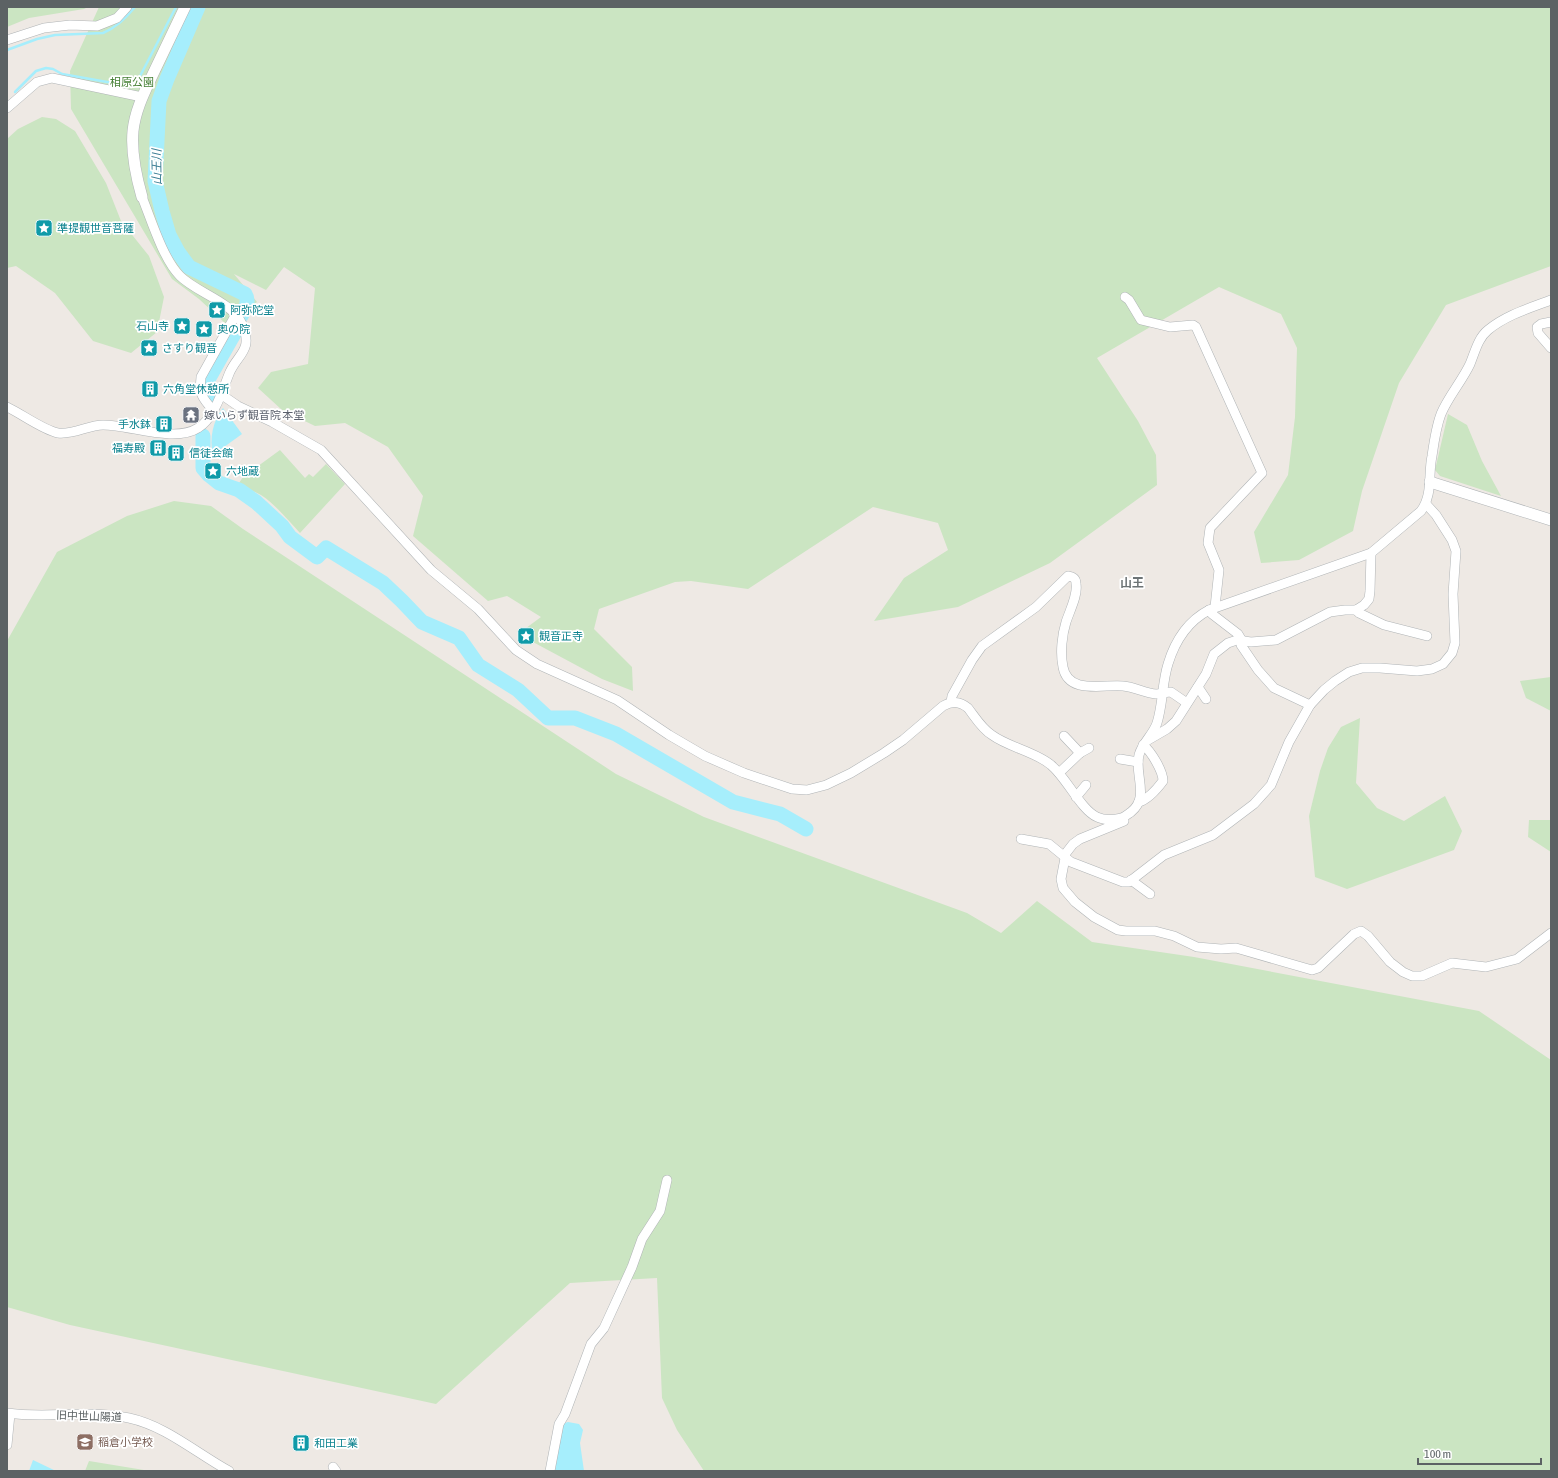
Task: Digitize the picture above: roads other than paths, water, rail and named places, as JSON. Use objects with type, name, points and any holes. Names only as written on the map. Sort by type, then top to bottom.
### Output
[{"type":"street","points":[[7,40],[44,28],[70,25],[97,26],[117,18],[127,7]]},
{"type":"street","points":[[7,407],[58,433],[72,433],[101,425],[162,434],[185,433],[203,425],[222,395],[229,374],[245,348],[244,333],[241,323],[235,316],[222,304],[180,276],[170,262],[160,242],[142,197],[136,172],[133,144],[134,123],[142,97],[185,7]]},
{"type":"street","points":[[7,108],[37,82],[52,78],[142,97]]},
{"type":"street","points":[[1126,297],[1141,320],[1170,327],[1193,325],[1196,327],[1262,473],[1210,528],[1208,543],[1219,570],[1212,614],[1238,634],[1241,641],[1241,646],[1258,670],[1274,688],[1310,705]]},
{"type":"street","points":[[1551,300],[1504,319],[1488,330],[1480,341],[1469,365],[1441,414],[1429,468],[1430,482],[1426,504],[1421,511],[1371,553],[1212,608],[1192,620],[1186,627],[1168,664],[1157,723],[1139,754],[1138,762],[1141,791],[1136,813],[1132,818],[1090,834],[1073,844],[1064,858],[1061,879],[1062,888],[1068,894],[1094,917],[1118,930],[1155,931],[1174,936],[1197,947],[1221,949],[1236,948],[1312,970],[1318,968],[1354,934],[1361,931],[1368,936],[1390,962],[1403,972],[1412,976],[1422,976],[1452,963],[1486,967],[1517,959],[1551,933]]},
{"type":"street","points":[[213,410],[201,396],[201,378],[235,316]]},
{"type":"street","points":[[1551,322],[1541,324],[1537,327],[1538,333],[1551,348]]},
{"type":"street","points":[[222,395],[238,406],[272,422],[321,450],[431,570],[478,609],[516,650],[537,664],[617,700],[669,735],[705,756],[744,773],[792,789],[807,790],[826,785],[851,773],[884,753],[902,740],[942,706],[951,702],[959,703],[968,708],[991,735],[1050,764],[1059,773],[1076,797],[1095,817],[1105,820],[1123,817],[1145,800],[1163,781],[1161,771],[1145,742]]},
{"type":"street","points":[[1430,482],[1551,520]]},
{"type":"street","points":[[1021,839],[1049,844],[1064,858],[1076,864],[1123,882],[1131,880],[1164,855],[1213,835],[1254,804],[1271,785],[1289,742],[1310,705],[1324,690],[1349,672],[1362,668],[1416,671],[1432,669],[1443,664],[1452,653],[1455,643],[1454,594],[1456,551],[1452,540],[1436,515],[1426,504]]},
{"type":"street","points":[[1145,742],[1176,721],[1206,674],[1214,654],[1228,643],[1237,640],[1251,642],[1276,640],[1330,612],[1356,610],[1364,605],[1369,599],[1371,553]]},
{"type":"street","points":[[951,702],[952,696],[972,660],[982,646],[1036,607],[1068,576],[1074,578],[1076,590],[1066,624],[1062,649],[1063,667],[1066,674],[1084,687],[1121,686],[1153,693],[1171,692],[1187,703]]},
{"type":"street","points":[[1356,610],[1359,613],[1384,625],[1427,636]]},
{"type":"street","points":[[1198,687],[1206,699]]},
{"type":"street","points":[[1064,736],[1080,754]]},
{"type":"street","points":[[1059,773],[1089,748]]},
{"type":"street","points":[[1120,759],[1138,762]]},
{"type":"street","points":[[1076,797],[1086,785]]},
{"type":"street","points":[[1131,880],[1150,894]]},
{"type":"street","points":[[550,1471],[559,1424],[565,1414],[591,1344],[604,1328],[632,1266],[642,1239],[660,1211],[667,1180]]},
{"type":"street","points":[[7,1445],[8,1414]]},
{"type":"street","name":"旧中世山陽道","points":[[8,1414],[107,1415],[130,1418],[158,1428],[229,1471]]},
{"type":"water","points":[[223,408],[242,434],[213,455],[211,443],[214,424]]},
{"type":"water","points":[[568,1422],[579,1424],[583,1430],[580,1443],[584,1471],[555,1471],[562,1424]]},
{"type":"water","points":[[33,1460],[56,1471],[29,1471]]},
{"type":"waterway","points":[[7,50],[37,39],[55,35],[103,33],[120,22],[135,7]]},
{"type":"waterway","points":[[15,92],[36,71],[46,68],[53,69],[62,74],[124,85],[133,84],[138,80],[176,7]]},
{"type":"waterway","name":"山王川","points":[[198,7],[159,101],[155,181],[169,235],[178,252],[189,267],[245,294],[247,303],[241,316]]},
{"type":"waterway","name":"山王川","points":[[211,402],[206,383],[235,332]]},
{"type":"waterway","points":[[203,436],[203,468],[209,475],[219,483],[239,490],[256,502],[282,526],[290,537],[317,557],[326,548],[383,583],[422,622],[459,638],[478,665],[518,690],[548,718],[575,718],[616,734],[733,802],[780,814],[806,829]]},
{"type":"place","name":"準提観世音菩薩","points":[[44,228]]},
{"type":"place","name":"阿弥陀堂","points":[[217,310]]},
{"type":"place","name":"石山寺","points":[[182,326]]},
{"type":"place","name":"奥の院","points":[[204,329]]},
{"type":"place","name":"さすり観音","points":[[149,348]]},
{"type":"place","name":"六角堂休憩所","points":[[150,389]]},
{"type":"place","name":"嫁いらず観音院 本堂","points":[[191,415]]},
{"type":"place","name":"手水鉢","points":[[164,424]]},
{"type":"place","name":"福寿殿","points":[[158,448]]},
{"type":"place","name":"信徒会館","points":[[176,453]]},
{"type":"place","name":"六地蔵","points":[[213,471]]},
{"type":"place","name":"観音正寺","points":[[526,636]]},
{"type":"place","name":"稲倉小学校","points":[[85,1442]]},
{"type":"place","name":"和田工業","points":[[301,1443]]},
{"type":"district","name":"山王","points":[[1132,583]]},
{"type":"park label","name":"相原公園","points":[[132,82]]}]
